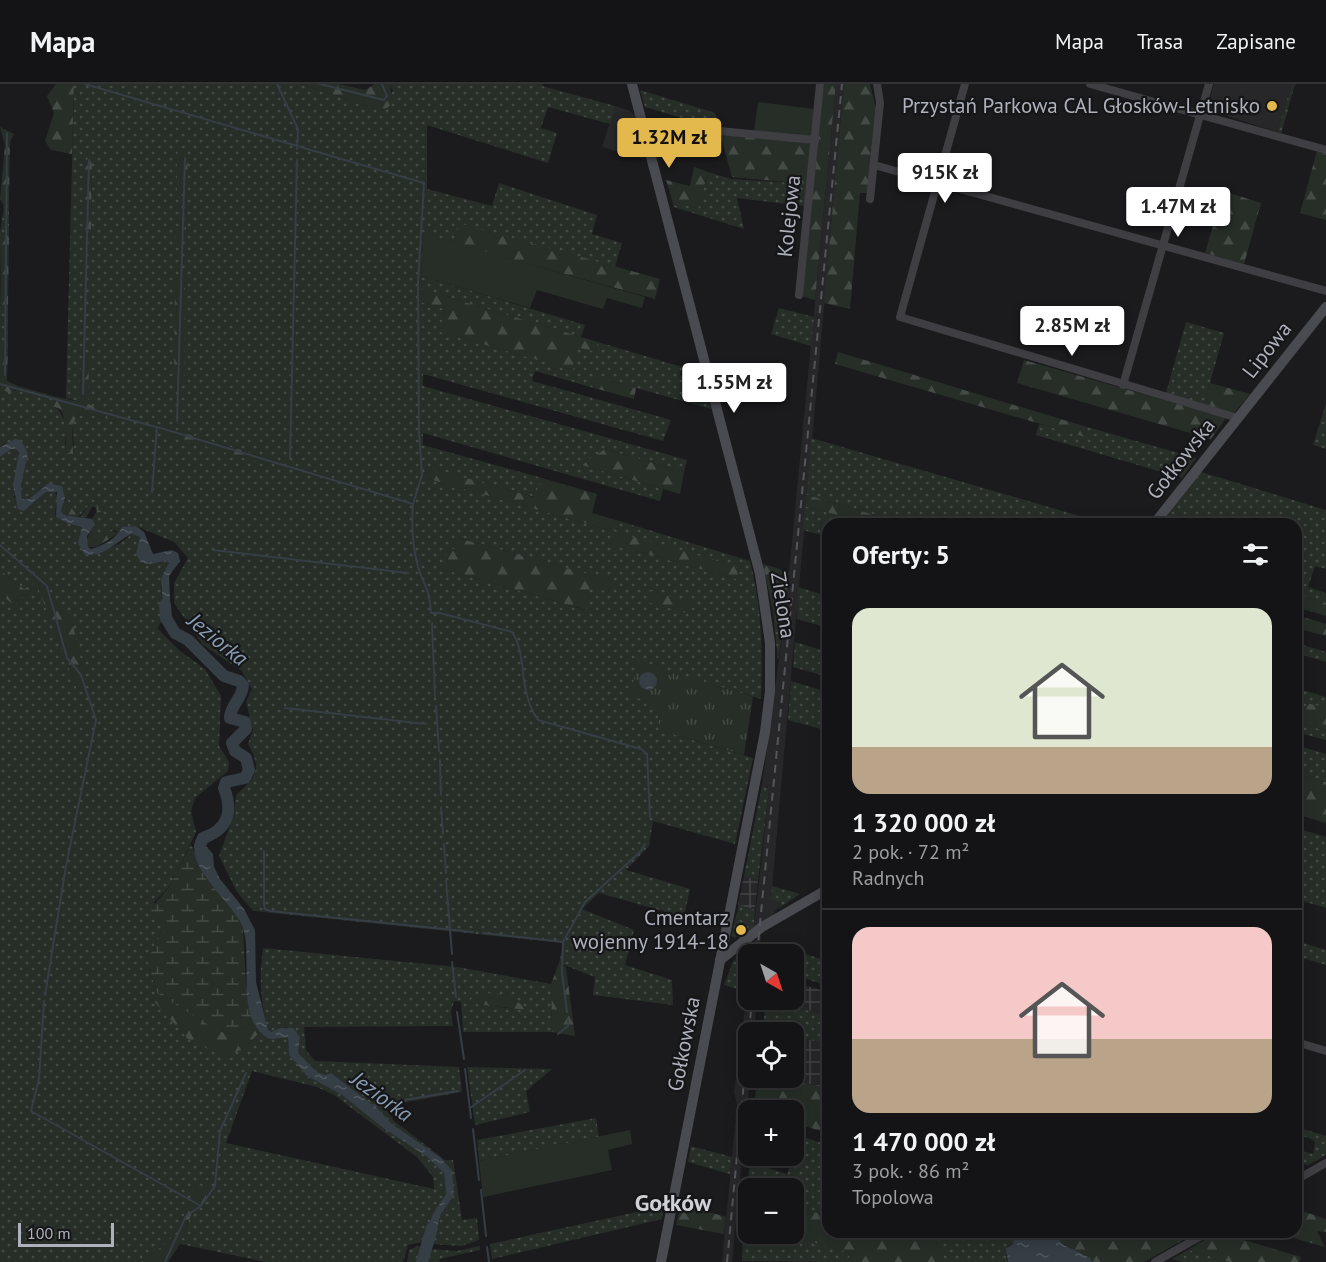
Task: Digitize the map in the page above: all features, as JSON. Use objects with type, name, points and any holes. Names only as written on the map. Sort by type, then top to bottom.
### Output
[{"type":"street","name":"Zielona","points":[[632,84],[747,520],[767,611],[770,691],[765,732],[720,960]]},
{"type":"street","name":"Kolejowa","points":[[800,295],[820,84]]},
{"type":"street","points":[[870,199],[880,103],[877,84]]},
{"type":"street","points":[[965,84],[900,317],[1238,418]]},
{"type":"street","points":[[1090,84],[1326,150]]},
{"type":"street","points":[[1123,385],[1209,84]]},
{"type":"street","points":[[720,131],[815,140]]},
{"type":"street","points":[[874,165],[1326,291]]},
{"type":"street","name":"Lipowa","points":[[1238,418],[1326,307]]},
{"type":"street","name":"Gołkowska","points":[[1159,518],[1238,418]]},
{"type":"street","points":[[720,960],[762,927],[822,892]]},
{"type":"street","name":"Gołkowska","points":[[661,1262],[720,960]]},
{"type":"street","points":[[1302,1044],[1326,1051]]},
{"type":"street","points":[[1302,1177],[1326,1163]]},
{"type":"street","points":[[1155,1262],[1197,1238]]},
{"type":"shaded area","points":[[836,84],[844,84],[771,900],[781,903],[772,916],[754,927],[769,790],[762,785],[785,614]]},
{"type":"shaded area","points":[[1214,84],[1292,84],[1277,132],[1212,111],[1208,105]]},
{"type":"shaded area","points":[[615,106],[630,111],[635,116],[637,123],[634,124],[637,125],[640,134],[644,159],[602,147]]},
{"type":"shaded area","points":[[744,876],[758,880],[755,910],[738,905]]},
{"type":"shaded area","points":[[761,935],[761,944],[751,944]]},
{"type":"shaded area","points":[[804,985],[822,990],[822,1014],[804,1009]]},
{"type":"shaded area","points":[[745,1010],[756,1010],[755,1022],[743,1022]]},
{"type":"shaded area","points":[[804,1038],[822,1043],[822,1087],[804,1083]]},
{"type":"shaded area","points":[[738,1061],[738,1088],[749,1088],[748,1100],[738,1100],[738,1166],[741,1166],[740,1178],[738,1178],[732,1262],[722,1262],[737,1104],[734,1092]]},
{"type":"green space","points":[[56,84],[74,84],[72,154],[51,150],[45,141],[54,113],[47,96]]},
{"type":"green space","points":[[74,84],[301,84],[378,109],[393,91],[390,84],[542,84],[542,86],[615,106],[610,124],[548,107],[541,128],[557,133],[548,163],[427,125],[427,189],[492,206],[499,183],[597,215],[592,234],[622,243],[615,267],[459,224],[453,243],[423,235],[421,276],[585,325],[581,337],[421,289],[421,302],[444,309],[441,332],[573,370],[577,346],[596,351],[598,342],[682,367],[680,375],[703,382],[711,409],[597,377],[594,388],[535,371],[532,381],[671,420],[663,441],[423,374],[423,386],[687,460],[684,472],[605,449],[582,465],[663,489],[660,501],[423,433],[423,445],[542,478],[535,497],[426,468],[425,478],[612,531],[616,520],[750,561],[761,630],[761,699],[701,681],[658,709],[659,730],[753,758],[735,844],[653,821],[649,846],[626,870],[690,889],[684,917],[599,893],[582,909],[634,930],[625,965],[672,980],[673,1005],[593,995],[595,977],[559,963],[564,943],[253,911],[237,892],[219,856],[234,815],[236,795],[249,783],[255,772],[255,760],[248,744],[253,730],[246,702],[252,689],[242,671],[203,645],[174,603],[174,583],[188,558],[174,542],[136,526],[119,533],[115,530],[95,538],[90,532],[102,509],[96,501],[78,517],[65,498],[62,486],[50,484],[32,497],[22,499],[21,485],[28,454],[5,443],[0,447],[0,389],[15,391],[18,386],[53,396],[51,405],[60,412],[64,421],[65,444],[74,446],[72,426],[80,411],[116,421],[117,413],[88,405],[81,359],[80,402],[66,398]],"holes":[[[92,158],[91,231],[84,231]],[[150,423],[270,459],[149,430]],[[613,531],[739,580],[609,543]],[[459,538],[613,581],[613,592],[590,586],[585,610],[443,569],[457,550]]]},
{"type":"green space","points":[[301,84],[339,84],[365,90],[375,84],[390,84],[393,103],[387,108],[378,109]]},
{"type":"green space","points":[[824,84],[836,84],[815,300],[802,296]]},
{"type":"green space","points":[[844,84],[870,84],[876,109],[868,193],[860,193],[850,309],[824,303]]},
{"type":"green space","points":[[1292,84],[1295,84],[1281,134],[1277,132]]},
{"type":"green space","points":[[640,90],[715,113],[719,129],[645,107]]},
{"type":"green space","points":[[758,102],[814,109],[811,137],[754,132]]},
{"type":"green space","points":[[0,127],[14,134],[10,142],[9,207],[4,206],[0,199],[5,145]]},
{"type":"green space","points":[[720,134],[811,143],[807,184],[732,177]]},
{"type":"green space","points":[[186,150],[188,154],[187,191],[177,191],[177,153]]},
{"type":"green space","points":[[1317,151],[1326,154],[1326,220],[1300,213]]},
{"type":"green space","points":[[949,154],[981,163],[975,187],[943,179]]},
{"type":"green space","points":[[89,156],[92,158],[91,231],[84,231],[85,164]]},
{"type":"green space","points":[[694,167],[708,172],[698,209],[672,200],[666,180],[690,186]]},
{"type":"green space","points":[[708,172],[731,179],[807,184],[804,206],[737,198],[744,229],[674,207],[672,200],[698,209]]},
{"type":"green space","points":[[1223,191],[1261,203],[1244,264],[1205,253]]},
{"type":"green space","points":[[4,206],[9,207],[9,234],[0,233]]},
{"type":"green space","points":[[459,223],[660,279],[655,299],[453,243]]},
{"type":"green space","points":[[176,226],[186,226],[186,241],[176,241]]},
{"type":"green space","points":[[0,233],[9,234],[8,307],[1,307]]},
{"type":"green space","points":[[423,234],[645,297],[642,308],[607,298],[603,309],[537,290],[530,308],[421,276]]},
{"type":"green space","points":[[175,276],[185,276],[184,384],[174,383]]},
{"type":"green space","points":[[0,282],[1,307],[8,307],[8,347],[0,347]]},
{"type":"green space","points":[[421,289],[598,342],[596,352],[577,347],[573,370],[440,332],[444,309],[421,302]]},
{"type":"green space","points":[[779,308],[814,317],[811,346],[771,334]]},
{"type":"green space","points":[[1186,322],[1224,333],[1204,404],[1166,393]]},
{"type":"green space","points":[[0,346],[8,347],[7,381],[18,386],[11,393],[0,389]]},
{"type":"green space","points":[[838,352],[1087,427],[1085,437],[835,364]]},
{"type":"green space","points":[[81,358],[89,359],[88,404],[117,413],[116,421],[80,411],[72,426],[73,454],[67,453],[63,414],[60,409],[50,405],[53,396],[80,402]]},
{"type":"green space","points":[[1024,360],[1226,418],[1211,439],[1017,383]]},
{"type":"green space","points":[[597,377],[636,388],[634,399],[594,388]]},
{"type":"green space","points":[[1210,383],[1250,394],[1234,413],[1204,404]]},
{"type":"green space","points":[[1326,404],[1326,449],[1313,445]]},
{"type":"green space","points":[[150,423],[271,459],[270,466],[149,430]]},
{"type":"green space","points":[[1039,424],[1085,436],[1087,427],[1196,458],[1182,478],[1036,435]]},
{"type":"green space","points":[[811,438],[1087,518],[885,518],[807,495]]},
{"type":"green space","points":[[11,449],[17,450],[20,457],[14,497],[28,508],[46,492],[54,491],[58,497],[56,517],[81,525],[83,528],[78,543],[94,555],[119,544],[132,534],[140,537],[137,550],[168,561],[169,567],[161,585],[164,619],[157,628],[180,651],[205,669],[221,696],[219,746],[229,762],[228,771],[195,798],[191,811],[196,832],[170,886],[154,902],[164,930],[146,959],[157,993],[152,999],[213,1050],[225,1056],[243,1049],[261,1031],[270,1038],[281,1036],[288,1038],[289,1055],[307,1076],[342,1095],[383,1128],[426,1156],[444,1173],[446,1194],[434,1214],[423,1242],[408,1245],[403,1262],[265,1262],[180,1244],[191,1215],[212,1193],[197,1184],[178,1231],[168,1242],[141,1262],[0,1262],[0,594],[14,605],[24,595],[38,587],[77,689],[71,618],[54,604],[46,578],[24,589],[0,570],[0,457]],"holes":[[[252,1071],[317,1087],[334,1095],[417,1157],[433,1177],[434,1189],[226,1143]]]},
{"type":"green space","points":[[605,449],[684,472],[680,494],[582,465]]},
{"type":"green space","points":[[426,467],[534,497],[542,478],[597,494],[592,513],[616,520],[613,531],[736,566],[739,580],[609,543],[612,531],[425,478]]},
{"type":"green space","points":[[1201,472],[1326,510],[1326,569],[1315,566],[1308,587],[1326,593],[1326,603],[1302,596],[1302,518],[1166,518]]},
{"type":"green space","points":[[807,495],[885,518],[847,518],[805,506]]},
{"type":"green space","points":[[65,498],[78,517],[64,515],[61,511]]},
{"type":"green space","points":[[96,501],[102,509],[95,524],[92,519],[97,511],[95,507],[92,507],[86,518],[80,517],[89,505]]},
{"type":"green space","points":[[805,506],[847,518],[822,518],[822,535],[803,530]]},
{"type":"green space","points":[[103,529],[119,533],[96,547],[88,547],[86,542],[90,532],[95,538]]},
{"type":"green space","points":[[458,538],[614,581],[613,593],[590,587],[586,610],[443,569],[448,547],[457,550]]},
{"type":"green space","points":[[763,564],[789,572],[785,614],[773,612]]},
{"type":"green space","points":[[0,570],[24,589],[46,577],[54,604],[71,617],[87,686],[77,689],[38,588],[24,595],[14,605],[0,594]]},
{"type":"green space","points":[[798,587],[822,594],[822,626],[797,619]]},
{"type":"green space","points":[[650,591],[689,602],[690,614],[650,603]]},
{"type":"green space","points":[[1302,596],[1326,603],[1326,616],[1302,609]]},
{"type":"green space","points":[[773,612],[785,614],[778,661]]},
{"type":"green space","points":[[1302,617],[1326,624],[1326,636],[1302,630]]},
{"type":"green space","points":[[795,642],[822,650],[822,675],[793,667]]},
{"type":"green space","points":[[1302,645],[1326,652],[1326,662],[1302,655]]},
{"type":"green space","points":[[637,661],[753,697],[744,755],[659,730],[658,709],[631,694]]},
{"type":"green space","points":[[791,681],[822,690],[822,729],[788,720]]},
{"type":"green space","points":[[1302,690],[1326,697],[1326,708],[1307,703],[1302,717]]},
{"type":"green space","points":[[1307,703],[1326,708],[1326,731],[1302,724],[1302,716]]},
{"type":"green space","points":[[1302,724],[1326,731],[1326,740],[1302,734]]},
{"type":"green space","points":[[1302,747],[1326,754],[1326,782],[1302,775]]},
{"type":"green space","points":[[1302,775],[1326,782],[1326,823],[1302,816]]},
{"type":"green space","points":[[762,785],[769,790],[758,880],[744,876]]},
{"type":"green space","points":[[1302,830],[1326,837],[1326,908],[1302,901]]},
{"type":"green space","points":[[191,844],[205,877],[235,912],[243,929],[246,986],[254,1023],[229,1034],[218,1031],[157,993],[146,959],[164,930],[148,912],[170,886]]},
{"type":"green space","points":[[772,886],[800,894],[778,909],[781,903],[771,900]]},
{"type":"green space","points":[[739,905],[755,910],[754,927],[740,939],[737,936],[735,938],[731,936]]},
{"type":"green space","points":[[1302,943],[1326,950],[1326,965],[1302,958]]},
{"type":"green space","points":[[263,948],[457,967],[551,984],[552,1032],[463,1032],[461,1002],[454,1001],[451,1012],[453,1026],[304,1027],[306,1050],[315,1061],[459,1067],[462,1092],[384,1106],[394,1121],[445,1160],[453,1160],[462,1220],[477,1218],[479,1240],[461,1246],[432,1244],[441,1214],[454,1195],[440,1157],[392,1124],[377,1108],[331,1073],[325,1075],[317,1072],[298,1053],[300,1037],[286,1027],[272,1032],[268,1030],[262,999]],"holes":[[[474,996],[525,1010],[469,1003]]]},
{"type":"green space","points":[[804,954],[822,959],[822,984],[804,978]]},
{"type":"green space","points":[[733,961],[738,962],[738,989],[724,985]]},
{"type":"green space","points":[[559,963],[566,967],[575,1036],[552,1032],[551,984]]},
{"type":"green space","points":[[481,992],[511,998],[526,1010],[468,1003]]},
{"type":"green space","points":[[157,993],[219,1031],[229,1034],[254,1023],[261,1031],[243,1049],[225,1057],[188,1039],[152,999]]},
{"type":"green space","points":[[804,1009],[822,1014],[822,1043],[804,1038],[804,1022],[764,1022],[765,1010]]},
{"type":"green space","points":[[467,1067],[552,1069],[526,1091],[530,1112],[475,1125]]},
{"type":"green space","points":[[804,1083],[822,1087],[822,1131],[804,1126],[804,1100],[755,1100],[756,1088],[804,1088]]},
{"type":"green space","points":[[596,1118],[599,1137],[479,1161],[477,1140]]},
{"type":"green space","points":[[1302,1129],[1326,1136],[1326,1155],[1308,1165],[1302,1164],[1302,1151],[1313,1154],[1315,1143],[1302,1135]]},
{"type":"green space","points":[[630,1130],[632,1144],[608,1150],[612,1170],[483,1197],[479,1161]]},
{"type":"green space","points":[[804,1137],[822,1143],[822,1214],[804,1209],[804,1178],[748,1178],[750,1166],[762,1166],[787,1174],[790,1166],[804,1166]]},
{"type":"green space","points":[[691,1146],[732,1157],[730,1174],[688,1162]]},
{"type":"green space","points":[[197,1183],[212,1193],[191,1215],[180,1244],[168,1262],[141,1262],[168,1242],[178,1231]]},
{"type":"green space","points":[[681,1204],[726,1217],[724,1234],[676,1225]]},
{"type":"green space","points":[[660,1207],[663,1209],[662,1219],[492,1259],[490,1244]]},
{"type":"green space","points":[[804,1209],[822,1214],[822,1238],[934,1238],[946,1262],[848,1262],[850,1253],[804,1239]]},
{"type":"green space","points":[[1302,1211],[1326,1219],[1326,1232],[1317,1231],[1325,1247],[1294,1238],[1302,1238]]},
{"type":"green space","points":[[934,1238],[1014,1238],[1006,1257],[1008,1262],[946,1262]]},
{"type":"green space","points":[[1054,1238],[1186,1238],[1144,1262],[1092,1262]]},
{"type":"green space","points":[[1207,1238],[1237,1238],[1301,1257],[1299,1262],[1230,1262],[1188,1250]]},
{"type":"green space","points":[[804,1239],[850,1253],[848,1262],[742,1261],[742,1244],[804,1244]]},
{"type":"green space","points":[[417,1246],[423,1247],[420,1262],[407,1262],[409,1250]]},
{"type":"green space","points":[[480,1246],[480,1250],[439,1259],[440,1262],[427,1262],[430,1249],[457,1251]]},
{"type":"green space","points":[[1188,1250],[1230,1262],[1182,1262],[1172,1259]]},
{"type":"water","points":[[15,439],[21,440],[28,454],[21,485],[22,499],[29,499],[49,483],[62,486],[65,498],[61,511],[64,515],[92,519],[95,524],[87,536],[88,547],[91,549],[109,541],[122,527],[136,526],[144,532],[153,554],[172,550],[178,553],[180,561],[169,576],[171,619],[164,619],[161,579],[169,563],[166,560],[153,564],[142,561],[136,554],[140,537],[132,534],[105,551],[85,555],[78,543],[82,527],[56,517],[57,492],[46,492],[24,511],[18,509],[13,485],[19,453],[11,449],[0,457],[0,447]]},
{"type":"water","points":[[648,672],[654,675],[657,681],[654,687],[648,690],[642,687],[639,681],[642,675]]},
{"type":"water","points":[[206,831],[210,838],[205,845],[213,854],[214,867],[220,879],[244,909],[255,930],[256,982],[268,1030],[272,1032],[280,1028],[293,1028],[300,1037],[298,1053],[317,1072],[325,1075],[331,1073],[377,1108],[392,1124],[440,1157],[452,1171],[454,1195],[441,1214],[432,1244],[423,1242],[433,1214],[446,1194],[444,1173],[426,1156],[383,1128],[342,1095],[307,1076],[289,1055],[288,1038],[269,1038],[257,1028],[248,1001],[246,941],[243,928],[230,907],[211,884],[197,860],[194,848],[197,837]]},
{"type":"water","points":[[1014,1238],[1056,1238],[1064,1245],[1090,1258],[1092,1262],[1008,1262],[1006,1249],[1013,1244]]},
{"type":"waterway","points":[[85,84],[424,183],[418,282],[419,433],[422,475],[413,504]]},
{"type":"waterway","points":[[277,84],[298,129],[297,149]]},
{"type":"waterway","points":[[320,84],[384,100],[387,96],[382,84]]},
{"type":"waterway","points":[[5,375],[7,133]]},
{"type":"waterway","points":[[177,421],[185,158]]},
{"type":"waterway","points":[[83,394],[89,160]]},
{"type":"waterway","points":[[290,458],[297,160]]},
{"type":"waterway","points":[[0,384],[156,427]]},
{"type":"waterway","points":[[152,492],[157,427],[413,504],[414,548],[420,573],[428,592],[431,613],[440,613],[512,632],[520,651],[527,697],[538,720],[641,749],[647,754],[650,817]]},
{"type":"waterway","points":[[0,545],[47,586],[67,658],[81,675],[96,720],[66,866],[45,995]]},
{"type":"waterway","points":[[213,550],[408,573]]},
{"type":"waterway","name":"Jeziorka","points":[[165,605],[166,618],[175,633],[188,640],[224,676],[239,681],[243,685],[230,718],[245,722],[246,729],[232,743],[235,751],[246,758],[249,770],[245,778],[226,782],[224,788],[228,804],[227,818],[219,830],[203,838],[200,846]]},
{"type":"waterway","points":[[432,623],[435,697]]},
{"type":"waterway","points":[[436,706],[439,751]]},
{"type":"waterway","points":[[285,708],[426,724]]},
{"type":"waterway","points":[[440,760],[441,795]]},
{"type":"waterway","points":[[441,807],[443,834]]},
{"type":"waterway","points":[[444,844],[446,873]]},
{"type":"waterway","points":[[483,933],[563,942],[585,902],[641,851],[645,844]]},
{"type":"waterway","points":[[264,851],[264,905],[265,909],[270,911],[473,932]]},
{"type":"waterway","points":[[446,880],[452,954]]},
{"type":"waterway","points":[[563,942],[562,973],[567,1012]]},
{"type":"waterway","points":[[452,962],[456,997]]},
{"type":"waterway","points":[[44,1001],[39,1079],[31,1111],[201,1206]]},
{"type":"waterway","points":[[457,1012],[464,1059]]},
{"type":"waterway","points":[[558,1034],[568,1026],[568,1019]]},
{"type":"waterway","points":[[465,1069],[471,1118]]},
{"type":"waterway","points":[[470,1108],[525,1070]]},
{"type":"waterway","points":[[165,1262],[186,1216],[201,1206],[215,1186],[220,1131],[246,1073]]},
{"type":"waterway","points":[[369,1106],[458,1091]]},
{"type":"waterway","points":[[473,1129],[479,1180]]},
{"type":"waterway","points":[[481,1190],[486,1236]]},
{"type":"waterway","name":"Jeziorka","points":[[422,1262],[432,1228]]},
{"type":"waterway","points":[[487,1247],[489,1262]]},
{"type":"railway","points":[[758,944],[842,84]]},
{"type":"railway","points":[[750,1022],[751,1010]]},
{"type":"railway","points":[[727,1262],[743,1088]]},
{"type":"place","name":"Przystań Parkowa CAL Głosków-Letnisko","points":[[1272,106]]},
{"type":"place","name":"Cmentarz wojenny 1914-18","points":[[741,930]]},
{"type":"district","name":"Gołków","points":[[673,1203]]}]
